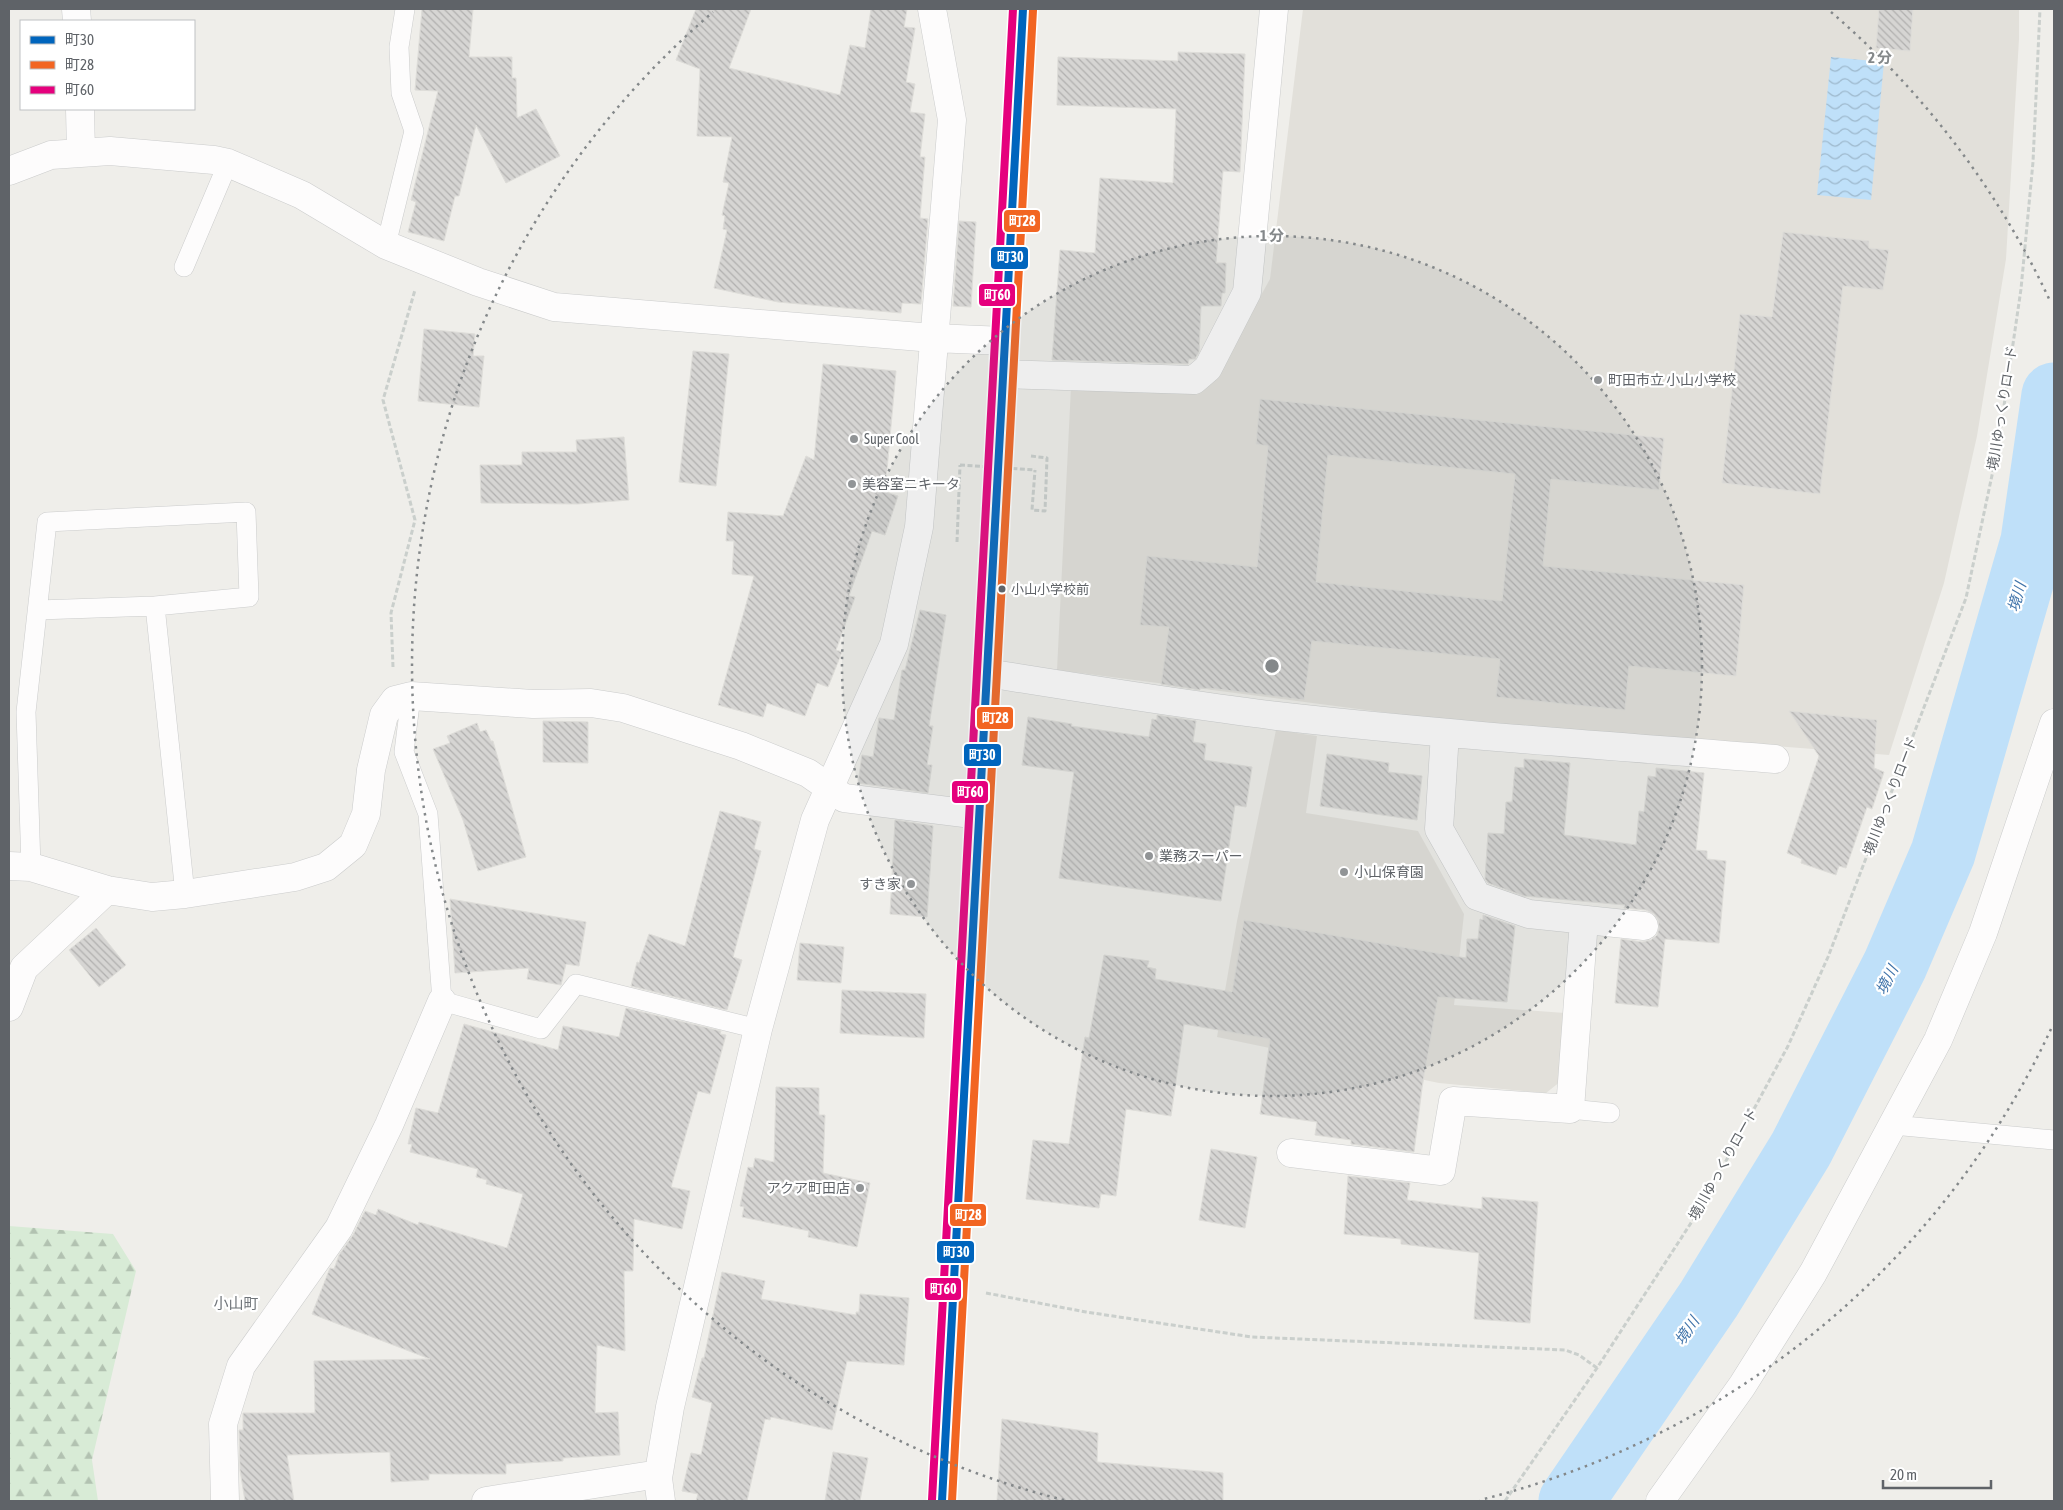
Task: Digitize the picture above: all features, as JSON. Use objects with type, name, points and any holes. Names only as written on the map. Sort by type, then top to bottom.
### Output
[{"type":"main road","points":[[942,1501],[1023,9]]},
{"type":"street","points":[[660,1490],[670,1406],[758,1029],[815,820],[894,644],[919,527],[952,120],[932,9]]},
{"type":"street","points":[[1003,374],[1194,380],[1208,368],[1247,292],[1274,9]]},
{"type":"street","points":[[80,110],[81,153]]},
{"type":"street","points":[[9,171],[51,155],[110,151],[214,160],[228,163],[302,195],[386,245],[424,262],[554,307],[933,338],[1005,341]]},
{"type":"street","points":[[986,673],[1286,717],[1445,733],[1775,759]]},
{"type":"street","points":[[20,867],[107,890],[152,897],[185,894],[295,877],[326,867],[353,845],[366,814],[371,770],[384,715],[403,698],[533,704],[591,703],[623,708],[741,746],[808,773],[844,798],[980,815]]},
{"type":"street","points":[[1660,1501],[1742,1386],[1813,1273],[1938,1040],[1983,933],[2054,723]]},
{"type":"street","points":[[1445,733],[1439,829],[1477,896],[1529,914],[1644,926]]},
{"type":"street","points":[[9,1007],[24,968],[107,890]]},
{"type":"street","points":[[1291,1154],[1441,1171],[1453,1101],[1570,1109],[1584,920]]},
{"type":"street","points":[[225,1501],[223,1424],[241,1366],[339,1228],[389,1125],[442,1001]]},
{"type":"street","points":[[486,1501],[646,1476],[660,1490]]},
{"type":"lane","points":[[386,245],[414,130],[401,93],[399,48],[405,9]]},
{"type":"lane","points":[[184,267],[228,163]]},
{"type":"lane","points":[[20,867],[26,712],[47,522],[246,512],[249,598],[155,606],[38,610]]},
{"type":"lane","points":[[155,606],[185,894]]},
{"type":"lane","points":[[403,698],[404,752],[428,814],[442,1001],[540,1028],[576,984],[758,1029]]},
{"type":"lane","points":[[1570,1109],[1610,1113]]},
{"type":"lane","points":[[1893,1125],[2054,1140]]},
{"type":"path","name":"境川ゆっくりロード","points":[[1505,1501],[1597,1368],[1700,1209],[1788,1046],[1828,957],[1966,598],[1998,447],[2021,288],[2033,162],[2040,9]]},
{"type":"path","points":[[403,698],[391,613],[415,520],[383,400],[424,262]]},
{"type":"path","points":[[957,542],[960,466],[1035,470],[1032,510],[1045,511],[1047,458],[1029,456]]},
{"type":"path","points":[[951,541],[966,543]]},
{"type":"path","points":[[954,1288],[1086,1312],[1252,1337],[1565,1350],[1579,1355],[1597,1368]]},
{"type":"shaded area","name":"町田市立 小山小学校","points":[[1303,9],[2019,9],[2019,39],[2006,259],[1977,436],[1944,583],[1889,755],[1443,720],[1057,670],[1071,387],[1218,373],[1270,279]]},
{"type":"shaded area","name":"小山保育園","points":[[1276,730],[1317,736],[1306,813],[1418,831],[1464,914],[1454,1005],[1565,1013],[1561,1081],[1546,1093],[1439,1083],[1217,1037],[1237,921]]},
{"type":"green space","points":[[9,1226],[113,1234],[136,1271],[92,1460],[98,1501],[9,1501]]},
{"type":"water","points":[[1831,57],[1884,62],[1871,200],[1817,195]]},
{"type":"building","points":[[422,9],[473,9],[469,57],[512,57],[512,78],[516,78],[517,118],[536,109],[560,156],[506,183],[476,125],[459,196],[455,196],[444,241],[408,232],[416,202],[411,200],[438,91],[415,90]]},
{"type":"building","points":[[696,9],[751,9],[729,68],[840,95],[850,45],[865,48],[871,9],[907,9],[904,27],[915,28],[906,82],[915,84],[910,112],[925,114],[920,157],[925,157],[920,218],[928,219],[921,304],[902,303],[901,313],[778,302],[714,288],[727,230],[723,229],[725,216],[722,215],[729,183],[723,182],[732,137],[697,136],[700,69],[676,60]]},
{"type":"building","points":[[1879,9],[1913,9],[1910,51],[1876,48]]},
{"type":"building","points":[[1178,52],[1245,54],[1240,172],[1223,171],[1216,263],[1226,263],[1225,293],[1222,293],[1221,306],[1201,306],[1199,352],[1195,359],[1189,359],[1188,364],[1052,360],[1060,250],[1095,253],[1100,178],[1173,183],[1176,109],[1057,105],[1058,57],[1178,61]]},
{"type":"building","points":[[959,221],[976,222],[971,307],[953,306]]},
{"type":"building","points":[[1783,232],[1869,241],[1869,248],[1889,250],[1883,290],[1843,286],[1820,494],[1722,483],[1740,314],[1772,317]]},
{"type":"building","points":[[424,329],[475,334],[473,356],[484,356],[479,407],[418,401]]},
{"type":"building","points":[[693,351],[729,354],[716,486],[679,482]]},
{"type":"building","points":[[823,364],[896,371],[885,492],[898,496],[885,535],[872,531],[849,596],[855,597],[836,650],[842,652],[828,687],[817,683],[805,716],[767,703],[763,717],[718,705],[754,576],[732,574],[734,541],[726,541],[728,512],[783,516],[806,456],[814,460]]},
{"type":"building","points":[[1260,399],[1664,438],[1659,490],[1551,479],[1543,566],[1744,585],[1736,676],[1629,666],[1625,710],[1496,697],[1500,659],[1312,641],[1304,700],[1217,689],[1200,688],[1200,690],[1161,684],[1169,627],[1140,625],[1147,556],[1257,567],[1268,446],[1256,444]],"holes":[[[1328,455],[1515,474],[1502,601],[1316,582]]]},
{"type":"building","points":[[624,437],[629,500],[577,504],[481,503],[480,465],[522,465],[522,452],[577,452],[576,440]]},
{"type":"building","points":[[920,610],[946,615],[929,726],[933,726],[927,765],[932,765],[928,793],[858,783],[862,755],[873,757],[879,718],[894,720],[902,670],[905,670]]},
{"type":"building","points":[[1789,711],[1877,720],[1874,768],[1884,772],[1872,809],[1867,807],[1846,868],[1839,866],[1836,875],[1801,863],[1802,859],[1787,853],[1819,756]]},
{"type":"building","points":[[1157,715],[1196,721],[1193,742],[1206,744],[1204,760],[1252,767],[1246,807],[1235,805],[1221,901],[1059,878],[1074,772],[1022,765],[1028,717],[1072,724],[1071,726],[1149,737],[1152,719],[1157,720]]},
{"type":"building","points":[[543,721],[588,722],[588,763],[543,762]]},
{"type":"building","points":[[477,723],[480,732],[486,730],[491,741],[493,741],[526,857],[478,871],[463,820],[433,749],[450,743],[447,736]]},
{"type":"building","points":[[1327,754],[1389,763],[1388,772],[1422,776],[1417,820],[1320,806]]},
{"type":"building","points":[[1524,759],[1570,763],[1564,835],[1636,845],[1639,811],[1644,812],[1648,776],[1656,777],[1656,768],[1704,773],[1696,850],[1707,851],[1707,859],[1726,861],[1719,943],[1665,939],[1658,1007],[1615,1003],[1621,939],[1642,942],[1651,940],[1657,935],[1659,928],[1658,920],[1654,914],[1646,910],[1624,908],[1625,905],[1524,896],[1488,883],[1485,879],[1488,833],[1504,834],[1506,802],[1512,802],[1515,767],[1524,768]]},
{"type":"building","points":[[720,811],[761,822],[754,849],[761,851],[733,957],[742,960],[727,1010],[631,986],[637,962],[639,963],[649,934],[685,946]]},
{"type":"building","points":[[895,820],[933,826],[927,917],[890,914]]},
{"type":"building","points":[[450,899],[586,922],[579,966],[566,964],[561,985],[527,979],[529,968],[455,973]]},
{"type":"building","points":[[1483,915],[1515,926],[1507,1002],[1438,997],[1422,1088],[1414,1152],[1351,1144],[1351,1140],[1315,1135],[1317,1122],[1260,1114],[1270,1039],[1184,1024],[1171,1116],[1126,1109],[1116,1196],[1101,1194],[1099,1208],[1026,1199],[1033,1140],[1069,1144],[1085,1037],[1089,1038],[1104,955],[1149,961],[1147,967],[1156,969],[1155,979],[1232,992],[1244,920],[1466,958],[1467,939],[1478,939],[1480,919],[1483,920]]},
{"type":"building","points":[[96,928],[126,965],[99,987],[69,950]]},
{"type":"building","points":[[800,943],[844,947],[841,983],[797,980]]},
{"type":"building","points":[[842,990],[926,994],[924,1038],[840,1033]]},
{"type":"building","points":[[626,1008],[721,1031],[720,1034],[726,1035],[710,1094],[698,1091],[671,1187],[690,1191],[682,1229],[634,1219],[633,1271],[624,1271],[625,1351],[597,1345],[595,1413],[618,1412],[620,1455],[506,1464],[506,1474],[429,1474],[429,1480],[391,1482],[390,1452],[287,1455],[294,1501],[245,1501],[240,1470],[239,1430],[243,1430],[243,1413],[315,1413],[314,1361],[430,1359],[312,1314],[330,1268],[334,1269],[339,1255],[353,1235],[365,1211],[376,1215],[378,1209],[418,1225],[419,1222],[507,1248],[523,1194],[486,1184],[487,1180],[476,1177],[478,1169],[410,1152],[412,1144],[408,1144],[416,1108],[438,1113],[464,1024],[558,1050],[563,1026],[619,1037]]},
{"type":"building","points":[[776,1087],[819,1088],[819,1115],[825,1115],[823,1173],[870,1183],[857,1247],[808,1237],[809,1231],[742,1217],[744,1207],[740,1206],[748,1167],[753,1168],[755,1158],[774,1162]]},
{"type":"building","points":[[1211,1149],[1257,1157],[1245,1228],[1199,1220]]},
{"type":"building","points":[[1348,1176],[1410,1183],[1407,1200],[1482,1209],[1482,1197],[1538,1202],[1530,1323],[1474,1319],[1479,1253],[1401,1244],[1401,1239],[1344,1234]]},
{"type":"building","points":[[722,1272],[765,1281],[761,1299],[856,1315],[856,1312],[859,1312],[860,1294],[909,1298],[904,1365],[847,1361],[832,1430],[771,1417],[770,1420],[765,1419],[747,1501],[696,1501],[698,1494],[682,1491],[691,1453],[701,1455],[712,1403],[692,1397],[702,1358],[704,1358]]},
{"type":"building","points":[[1002,1419],[1098,1433],[1097,1462],[1223,1473],[1223,1501],[997,1501]]},
{"type":"building","points":[[833,1452],[868,1458],[860,1501],[825,1501]]},
{"type":"waterway","name":"境川","points":[[1571,1501],[1709,1299],[1801,1149],[1895,965],[1943,853],[2033,541],[2054,395]]},
{"type":"transit line","name":"町60","points":[[932,1500],[1013,9]]},
{"type":"transit line","name":"町30","points":[[942,1501],[1023,9]]},
{"type":"transit line","name":"町28","points":[[952,1501],[1033,10]]},
{"type":"place","name":"町田市立 小山小学校","points":[[1598,380]]},
{"type":"place","name":"Super Cool","points":[[854,439]]},
{"type":"place","name":"美容室ニキータ","points":[[852,484]]},
{"type":"place","name":"小山小学校前","points":[[1002,589]]},
{"type":"place","name":"業務スーパー","points":[[1149,856]]},
{"type":"place","name":"小山保育園","points":[[1344,872]]},
{"type":"place","name":"すき家","points":[[911,884]]},
{"type":"place","name":"アクア町田店","points":[[860,1188]]},
{"type":"district","name":"小山町","points":[[236,1304]]}]
